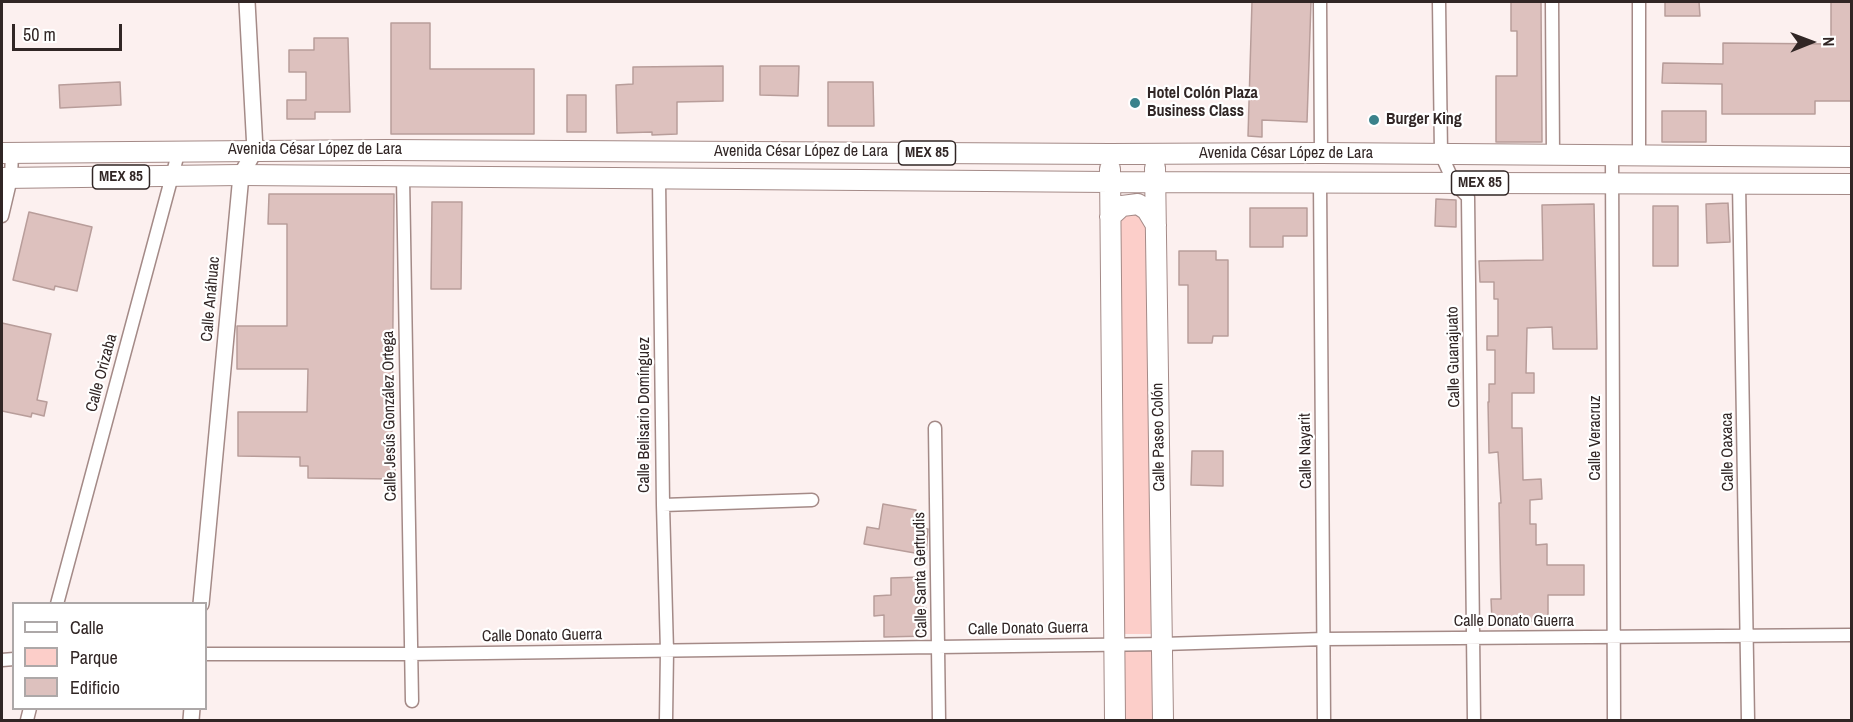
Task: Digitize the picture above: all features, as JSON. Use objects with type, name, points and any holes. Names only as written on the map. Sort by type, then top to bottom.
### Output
[{"type":"main road","name":"Avenida César López de Lara","points":[[7,153],[255,150],[1321,153],[1851,158]]},
{"type":"main road","points":[[1110,154],[1115,720]]},
{"type":"main road","name":"Calle Paseo Colón","points":[[1155,154],[1163,720]]},
{"type":"main road","name":"Avenida César López de Lara","points":[[7,178],[241,176],[1851,184]]},
{"type":"main road","points":[[1110,218],[1122,206],[1138,204],[1147,210],[1156,225]]},
{"type":"street","points":[[247,2],[255,150]]},
{"type":"street","points":[[1320,2],[1321,153]]},
{"type":"street","name":"Calle Guanajuato","points":[[1439,2],[1441,154],[1454,183],[1468,197],[1474,720]]},
{"type":"street","points":[[1552,2],[1553,156]]},
{"type":"street","points":[[1639,2],[1639,156]]},
{"type":"street","name":"Calle Orizaba","points":[[57,602],[179,150]]},
{"type":"street","name":"Calle Anáhuac","points":[[201,602],[241,176],[255,150]]},
{"type":"street","points":[[2,216],[7,178],[7,153]]},
{"type":"street","name":"Calle Veracruz","points":[[1612,155],[1614,720]]},
{"type":"street","name":"Calle Jesús González Ortega","points":[[403,177],[412,701]]},
{"type":"street","name":"Calle Belisario Domínguez","points":[[659,179],[667,651],[666,720]]},
{"type":"street","name":"Calle Nayarit","points":[[1320,182],[1324,720]]},
{"type":"street","name":"Calle Oaxaca","points":[[1739,183],[1748,720]]},
{"type":"street","name":"Calle Santa Gertrudis","points":[[935,428],[939,720]]},
{"type":"street","points":[[663,505],[812,500]]},
{"type":"street","name":"Calle Donato Guerra","points":[[207,654],[410,654],[1115,645],[1324,639],[1851,635]]},
{"type":"green space","points":[[1143,212],[1152,240],[1155,634],[1118,634],[1114,239],[1123,213]]},
{"type":"green space","points":[[1119,649],[1155,649],[1155,720],[1120,720]]},
{"type":"building","points":[[1252,2],[1311,2],[1307,122],[1262,120],[1262,137],[1248,136]]},
{"type":"building","points":[[1511,2],[1541,2],[1542,142],[1496,142],[1496,76],[1517,76],[1517,31],[1511,31]]},
{"type":"building","points":[[1665,2],[1699,2],[1700,16],[1665,16]]},
{"type":"building","points":[[1831,2],[1851,2],[1851,101],[1815,101],[1815,114],[1722,114],[1722,84],[1662,83],[1663,63],[1723,64],[1723,43],[1831,44]]},
{"type":"building","points":[[391,23],[430,23],[430,69],[534,69],[534,134],[391,134]]},
{"type":"building","points":[[314,38],[348,38],[350,112],[315,112],[315,119],[287,119],[287,100],[306,100],[306,72],[289,72],[289,50],[314,50]]},
{"type":"building","points":[[723,66],[723,101],[677,102],[677,134],[617,133],[616,85],[633,84],[633,67]]},
{"type":"building","points":[[760,66],[799,66],[798,96],[760,95]]},
{"type":"building","points":[[120,82],[121,105],[60,108],[59,85]]},
{"type":"building","points":[[828,82],[873,82],[874,126],[828,126]]},
{"type":"building","points":[[567,95],[586,95],[586,132],[567,132]]},
{"type":"building","points":[[1662,111],[1706,111],[1706,142],[1662,142]]},
{"type":"building","points":[[269,194],[394,194],[392,434],[395,434],[395,479],[308,478],[308,466],[300,466],[300,457],[238,456],[238,412],[307,412],[308,369],[237,369],[237,326],[287,326],[287,224],[268,224]]},
{"type":"building","points":[[1436,199],[1456,200],[1456,227],[1435,226]]},
{"type":"building","points":[[432,202],[462,202],[461,289],[431,289]]},
{"type":"building","points":[[1728,203],[1730,242],[1707,243],[1706,204]]},
{"type":"building","points":[[1594,204],[1597,349],[1553,349],[1552,327],[1527,328],[1526,373],[1534,373],[1534,393],[1512,393],[1512,428],[1522,428],[1523,480],[1541,479],[1542,499],[1530,500],[1530,524],[1536,524],[1536,545],[1547,544],[1547,565],[1584,565],[1584,595],[1548,595],[1548,621],[1492,621],[1491,599],[1501,599],[1499,503],[1501,503],[1498,452],[1489,453],[1489,384],[1495,384],[1495,350],[1487,350],[1487,336],[1498,336],[1498,299],[1494,299],[1494,282],[1480,282],[1479,261],[1543,260],[1542,205]]},
{"type":"building","points":[[1653,206],[1678,206],[1678,266],[1653,266]]},
{"type":"building","points":[[1250,208],[1307,208],[1307,236],[1283,236],[1283,247],[1250,247]]},
{"type":"building","points":[[29,212],[92,227],[77,291],[55,286],[54,290],[13,280]]},
{"type":"building","points":[[1179,251],[1216,251],[1216,260],[1228,260],[1228,336],[1213,336],[1212,343],[1188,343],[1188,285],[1179,285]]},
{"type":"building","points":[[2,323],[51,334],[37,400],[47,402],[44,416],[32,413],[31,417],[2,411]]},
{"type":"building","points":[[1192,451],[1223,451],[1223,486],[1191,485]]},
{"type":"building","points":[[883,504],[916,510],[913,527],[928,529],[926,555],[864,544],[867,527],[879,529]]},
{"type":"building","points":[[920,577],[923,608],[926,608],[927,636],[884,637],[884,615],[874,616],[874,596],[891,595],[891,578]]},
{"type":"place","name":"Hotel Colón Plaza Business Class","points":[[1135,103]]},
{"type":"place","name":"Burger King","points":[[1374,120]]}]
